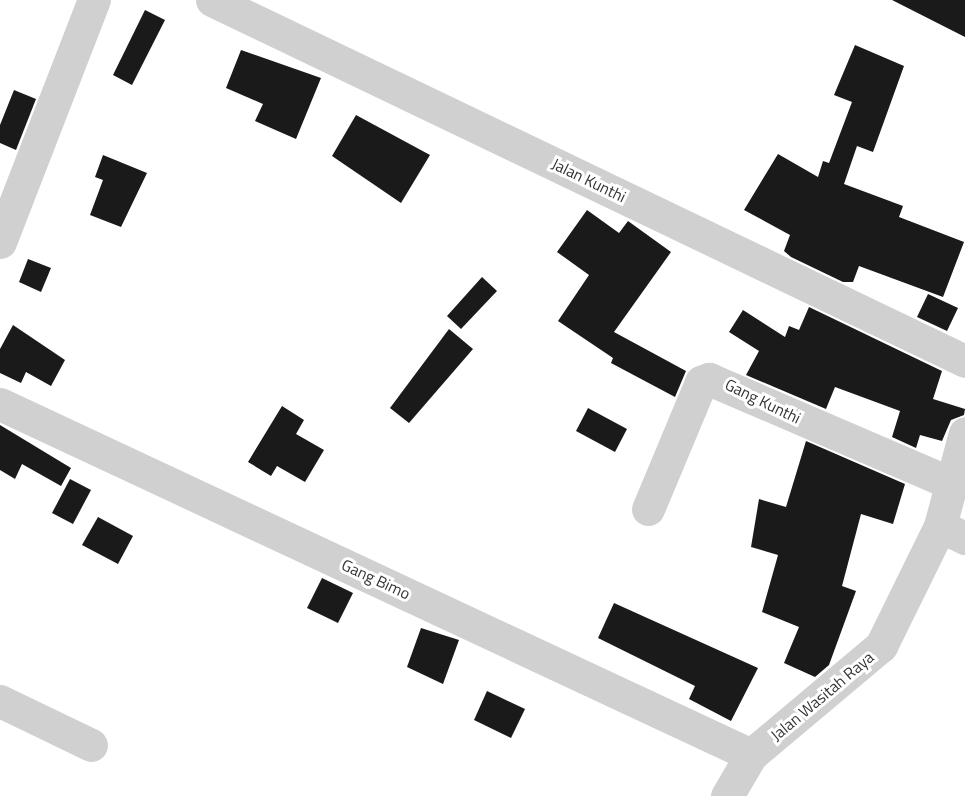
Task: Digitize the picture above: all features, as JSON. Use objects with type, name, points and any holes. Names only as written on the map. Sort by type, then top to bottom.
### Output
[{"type":"street","points":[[0,242],[13,172],[94,0]]},
{"type":"street","name":"Jalan Kunthi","points":[[212,0],[965,361]]},
{"type":"street","name":"Gang Kunthi","points":[[648,509],[701,382],[709,379],[950,483]]},
{"type":"street","name":"Gang Bimo","points":[[0,404],[751,755]]},
{"type":"street","points":[[952,532],[950,483],[965,432]]},
{"type":"street","name":"Jalan Wasitah Raya","points":[[727,796],[751,755],[881,646],[952,532]]},
{"type":"street","points":[[0,701],[91,745]]},
{"type":"building","points":[[892,0],[965,0],[965,37]]},
{"type":"building","points":[[145,10],[165,20],[132,85],[113,75]]},
{"type":"building","points":[[855,45],[904,66],[873,152],[857,146],[844,184],[903,206],[899,217],[964,242],[943,297],[859,266],[853,282],[843,282],[791,257],[784,251],[790,235],[744,210],[778,154],[818,177],[823,161],[829,163],[852,102],[834,95]]},
{"type":"building","points":[[241,50],[321,78],[296,139],[255,121],[263,104],[226,88]]},
{"type":"building","points":[[14,90],[36,99],[16,150],[0,143],[0,125]]},
{"type":"building","points":[[356,115],[430,155],[401,203],[332,156]]},
{"type":"building","points":[[103,155],[147,173],[121,227],[90,215],[103,180],[95,177]]},
{"type":"building","points":[[587,210],[619,233],[628,221],[671,252],[614,332],[686,371],[675,397],[611,363],[613,358],[558,321],[589,275],[557,252]]},
{"type":"building","points":[[28,259],[51,268],[41,292],[19,282]]},
{"type":"building","points":[[482,277],[497,291],[461,329],[447,316]]},
{"type":"building","points":[[928,294],[958,308],[947,331],[917,317]]},
{"type":"building","points":[[809,307],[942,371],[933,399],[965,409],[964,415],[951,420],[942,441],[920,435],[916,448],[892,437],[900,411],[835,387],[826,409],[746,375],[759,351],[729,332],[743,310],[785,337],[789,326],[799,330]]},
{"type":"building","points":[[13,325],[65,360],[51,386],[26,372],[21,383],[0,373],[0,349]]},
{"type":"building","points":[[449,329],[473,349],[409,423],[390,408]]},
{"type":"building","points":[[282,406],[304,420],[296,434],[324,450],[305,482],[277,466],[271,476],[248,462]]},
{"type":"building","points":[[588,408],[627,429],[615,452],[576,431]]},
{"type":"building","points":[[0,425],[71,468],[61,486],[22,464],[15,479],[0,470]]},
{"type":"building","points":[[806,441],[905,484],[893,524],[861,514],[842,586],[856,591],[829,665],[815,677],[784,663],[799,627],[762,612],[778,555],[751,547],[759,499],[786,507]]},
{"type":"building","points":[[70,479],[91,490],[73,524],[52,513]]},
{"type":"building","points":[[98,517],[133,536],[118,564],[82,545]]},
{"type":"building","points":[[322,578],[353,593],[338,623],[307,608]]},
{"type":"building","points":[[614,603],[758,668],[731,721],[689,699],[695,686],[598,638]]},
{"type":"building","points":[[421,628],[459,640],[443,684],[407,667]]},
{"type":"building","points":[[487,691],[525,709],[511,738],[474,720]]}]
